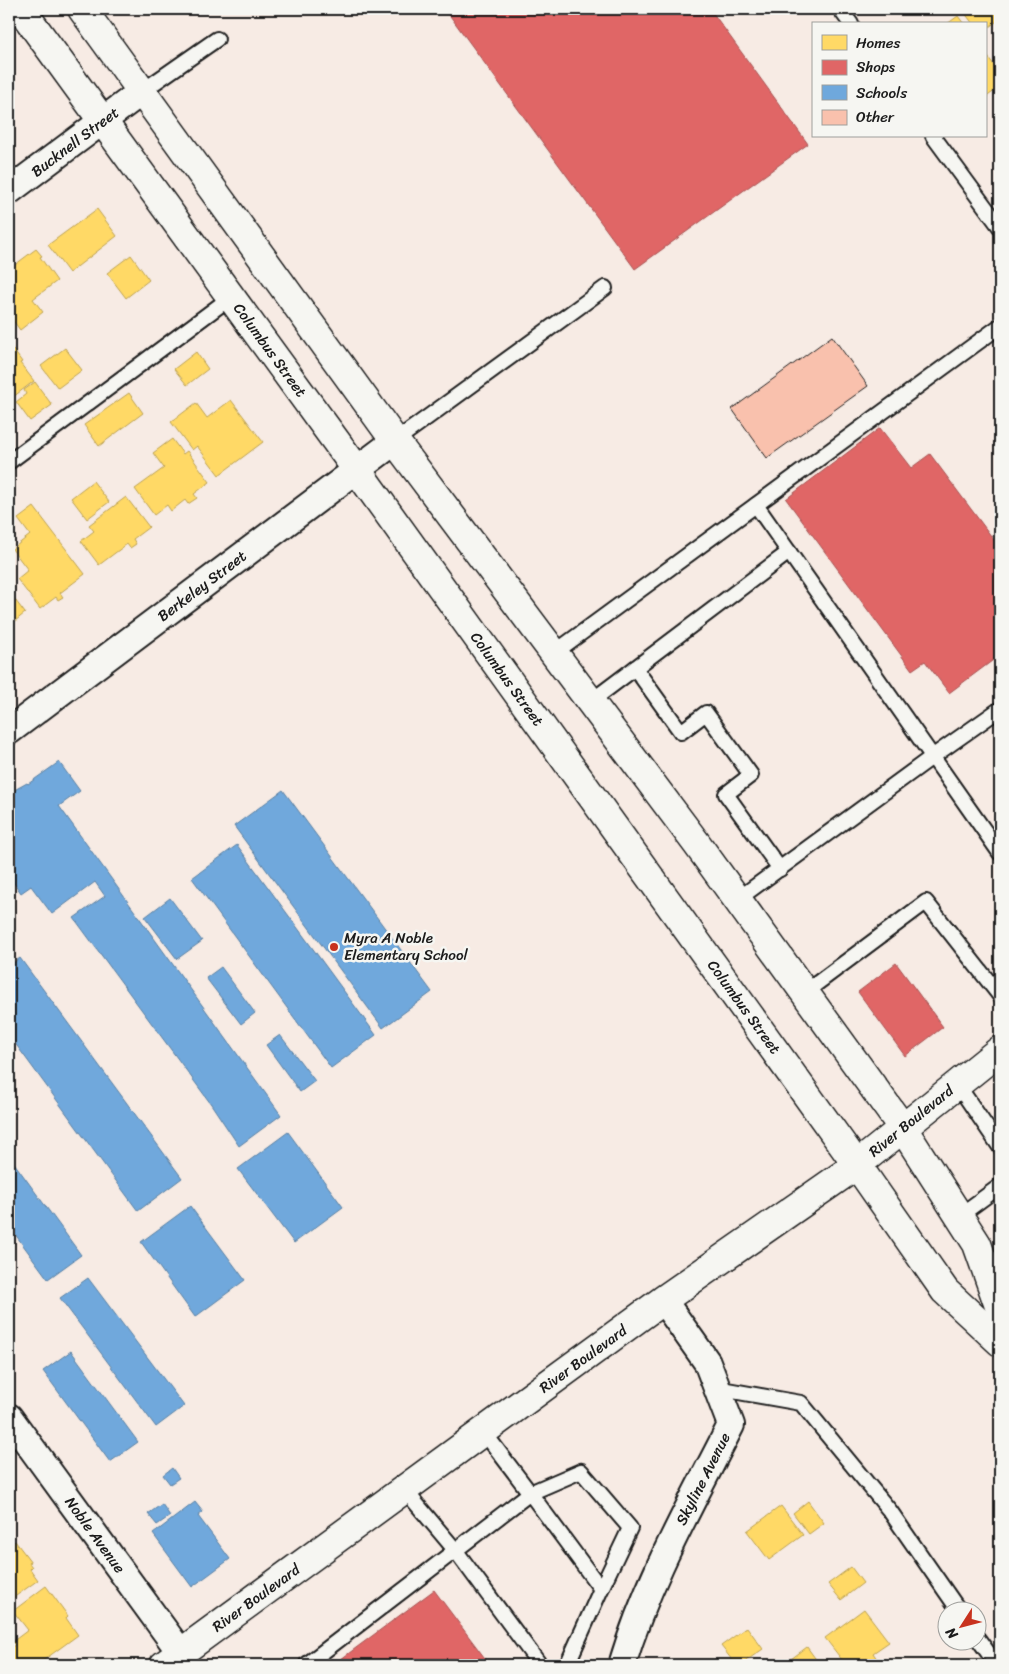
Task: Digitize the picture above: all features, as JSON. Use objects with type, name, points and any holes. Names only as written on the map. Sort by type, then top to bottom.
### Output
[{"type":"main road","name":"Columbus Street","points":[[21,9],[357,470],[857,1164],[945,1291],[1000,1342]]},
{"type":"main road","points":[[82,9],[395,441],[738,899],[902,1127],[978,1244],[1000,1309]]},
{"type":"main road","name":"River Boulevard","points":[[178,1661],[483,1431],[663,1300],[857,1164],[1000,1050]]},
{"type":"street","name":"Bucknell Street","points":[[9,191],[142,92]]},
{"type":"street","name":"Berkeley Street","points":[[9,731],[395,441]]},
{"type":"street","name":"Skyline Avenue","points":[[622,1665],[632,1631],[652,1581],[731,1426],[707,1362],[663,1300]]},
{"type":"street","name":"Noble Avenue","points":[[9,1417],[178,1661]]},
{"type":"lane","points":[[840,9],[850,22]]},
{"type":"lane","points":[[142,92],[217,39]]},
{"type":"lane","points":[[935,138],[1000,227]]},
{"type":"lane","points":[[395,441],[604,288]]},
{"type":"lane","points":[[9,462],[231,297]]},
{"type":"lane","points":[[554,653],[1000,326]]},
{"type":"lane","points":[[756,505],[1000,853]]},
{"type":"lane","points":[[590,702],[789,552]]},
{"type":"lane","points":[[635,668],[681,732],[706,713],[751,775],[726,794],[780,869]]},
{"type":"lane","points":[[738,899],[1000,709]]},
{"type":"lane","points":[[804,993],[926,902],[1000,996]]},
{"type":"lane","points":[[956,1084],[1000,1147]]},
{"type":"lane","points":[[959,1216],[1000,1186]]},
{"type":"lane","points":[[716,1388],[801,1403],[890,1511],[953,1602]]},
{"type":"lane","points":[[483,1431],[601,1589]]},
{"type":"lane","points":[[306,1665],[530,1493],[580,1471],[630,1528],[567,1665]]},
{"type":"lane","points":[[404,1489],[456,1551],[540,1665]]},
{"type":"lane","points":[[986,1650],[997,1665]]},
{"type":"building: Homes","points":[[962,9],[1000,9],[1000,19],[986,29],[986,22],[972,22]]},
{"type":"building: Homes","points":[[958,16],[962,22],[950,22]]},
{"type":"building: Homes","points":[[986,54],[1000,73],[1000,87],[986,97]]},
{"type":"building: Homes","points":[[97,209],[117,236],[69,273],[48,245]]},
{"type":"building: Homes","points":[[36,249],[57,281],[33,299],[43,312],[20,330],[9,315],[9,273],[14,269],[12,267]]},
{"type":"building: Homes","points":[[131,255],[149,280],[126,298],[107,273]]},
{"type":"building: Homes","points":[[9,344],[22,362],[20,363],[34,381],[13,397],[9,391]]},
{"type":"building: Homes","points":[[65,348],[82,370],[58,388],[41,366]]},
{"type":"building: Homes","points":[[196,352],[208,369],[187,385],[174,369]]},
{"type":"building: Homes","points":[[35,382],[52,405],[30,421],[16,402],[26,394],[24,390]]},
{"type":"building: Homes","points":[[129,393],[143,413],[99,446],[84,425]]},
{"type":"building: Homes","points":[[231,400],[263,442],[219,475],[197,446],[192,450],[171,422],[196,403],[207,418]]},
{"type":"building: Homes","points":[[172,439],[183,454],[187,451],[210,482],[194,494],[197,498],[188,504],[185,500],[171,511],[167,505],[154,515],[135,489],[164,468],[153,453]]},
{"type":"building: Homes","points":[[93,481],[109,502],[87,519],[71,498]]},
{"type":"building: Homes","points":[[126,497],[149,527],[133,539],[136,544],[130,548],[127,544],[99,565],[81,541],[94,531],[89,525]]},
{"type":"building: Homes","points":[[34,507],[85,574],[60,593],[63,597],[58,600],[56,597],[40,609],[17,579],[28,570],[12,549],[30,535],[18,519]]},
{"type":"building: Homes","points":[[9,592],[25,613],[9,626]]},
{"type":"building: Homes","points":[[808,1501],[824,1523],[809,1534],[793,1513]]},
{"type":"building: Homes","points":[[781,1506],[803,1535],[769,1560],[747,1531]]},
{"type":"building: Homes","points":[[9,1538],[13,1543],[15,1541],[31,1562],[29,1563],[32,1567],[30,1569],[38,1580],[9,1601]]},
{"type":"building: Homes","points":[[851,1567],[863,1583],[841,1600],[828,1584]]},
{"type":"building: Homes","points":[[46,1586],[68,1616],[66,1618],[78,1635],[37,1665],[9,1665],[9,1649],[15,1645],[12,1642],[28,1630],[13,1611]]},
{"type":"building: Homes","points":[[864,1609],[889,1642],[873,1653],[877,1659],[868,1665],[846,1665],[825,1638]]},
{"type":"building: Homes","points":[[747,1627],[763,1649],[740,1665],[736,1665],[721,1646]]},
{"type":"building: Homes","points":[[807,1647],[820,1665],[783,1665]]},
{"type":"building: Shops","points":[[445,9],[710,9],[808,144],[635,269]]},
{"type":"building: Shops","points":[[880,428],[911,468],[930,454],[1000,548],[1000,655],[949,693],[925,661],[912,670],[786,499]]},
{"type":"building: Shops","points":[[896,963],[943,1027],[905,1056],[858,992]]},
{"type":"building: Shops","points":[[434,1590],[490,1665],[333,1665]]},
{"type":"building: Schools","points":[[59,762],[80,791],[59,806],[281,1115],[239,1146],[211,1104],[74,918],[105,896],[95,882],[52,914],[31,886],[21,893],[9,876],[9,793],[28,784]]},
{"type":"building: Schools","points":[[283,790],[432,992],[383,1028],[234,826]]},
{"type":"building: Schools","points":[[237,845],[376,1035],[331,1068],[192,878]]},
{"type":"building: Schools","points":[[170,898],[202,941],[177,959],[145,917]]},
{"type":"building: Schools","points":[[20,958],[182,1178],[138,1211],[9,1035],[9,966]]},
{"type":"building: Schools","points":[[221,967],[255,1013],[241,1024],[206,978]]},
{"type":"building: Schools","points":[[280,1035],[315,1081],[300,1092],[266,1045]]},
{"type":"building: Schools","points":[[288,1132],[343,1207],[294,1243],[238,1169]]},
{"type":"building: Schools","points":[[9,1156],[81,1255],[48,1279],[9,1226]]},
{"type":"building: Schools","points":[[190,1206],[245,1280],[195,1317],[141,1242]]},
{"type":"building: Schools","points":[[88,1278],[184,1406],[156,1427],[60,1298]]},
{"type":"building: Schools","points":[[71,1351],[138,1442],[110,1462],[43,1371]]},
{"type":"building: Schools","points":[[172,1468],[179,1478],[170,1484],[163,1475]]},
{"type":"building: Schools","points":[[195,1502],[203,1512],[198,1516],[230,1559],[192,1587],[153,1534]]},
{"type":"building: Schools","points":[[162,1504],[170,1516],[157,1525],[148,1514]]},
{"type":"building: Other","points":[[832,336],[868,386],[767,458],[732,409]]},
{"type":"place","name":"Myra A Noble Elementary School","points":[[334,947]]}]
